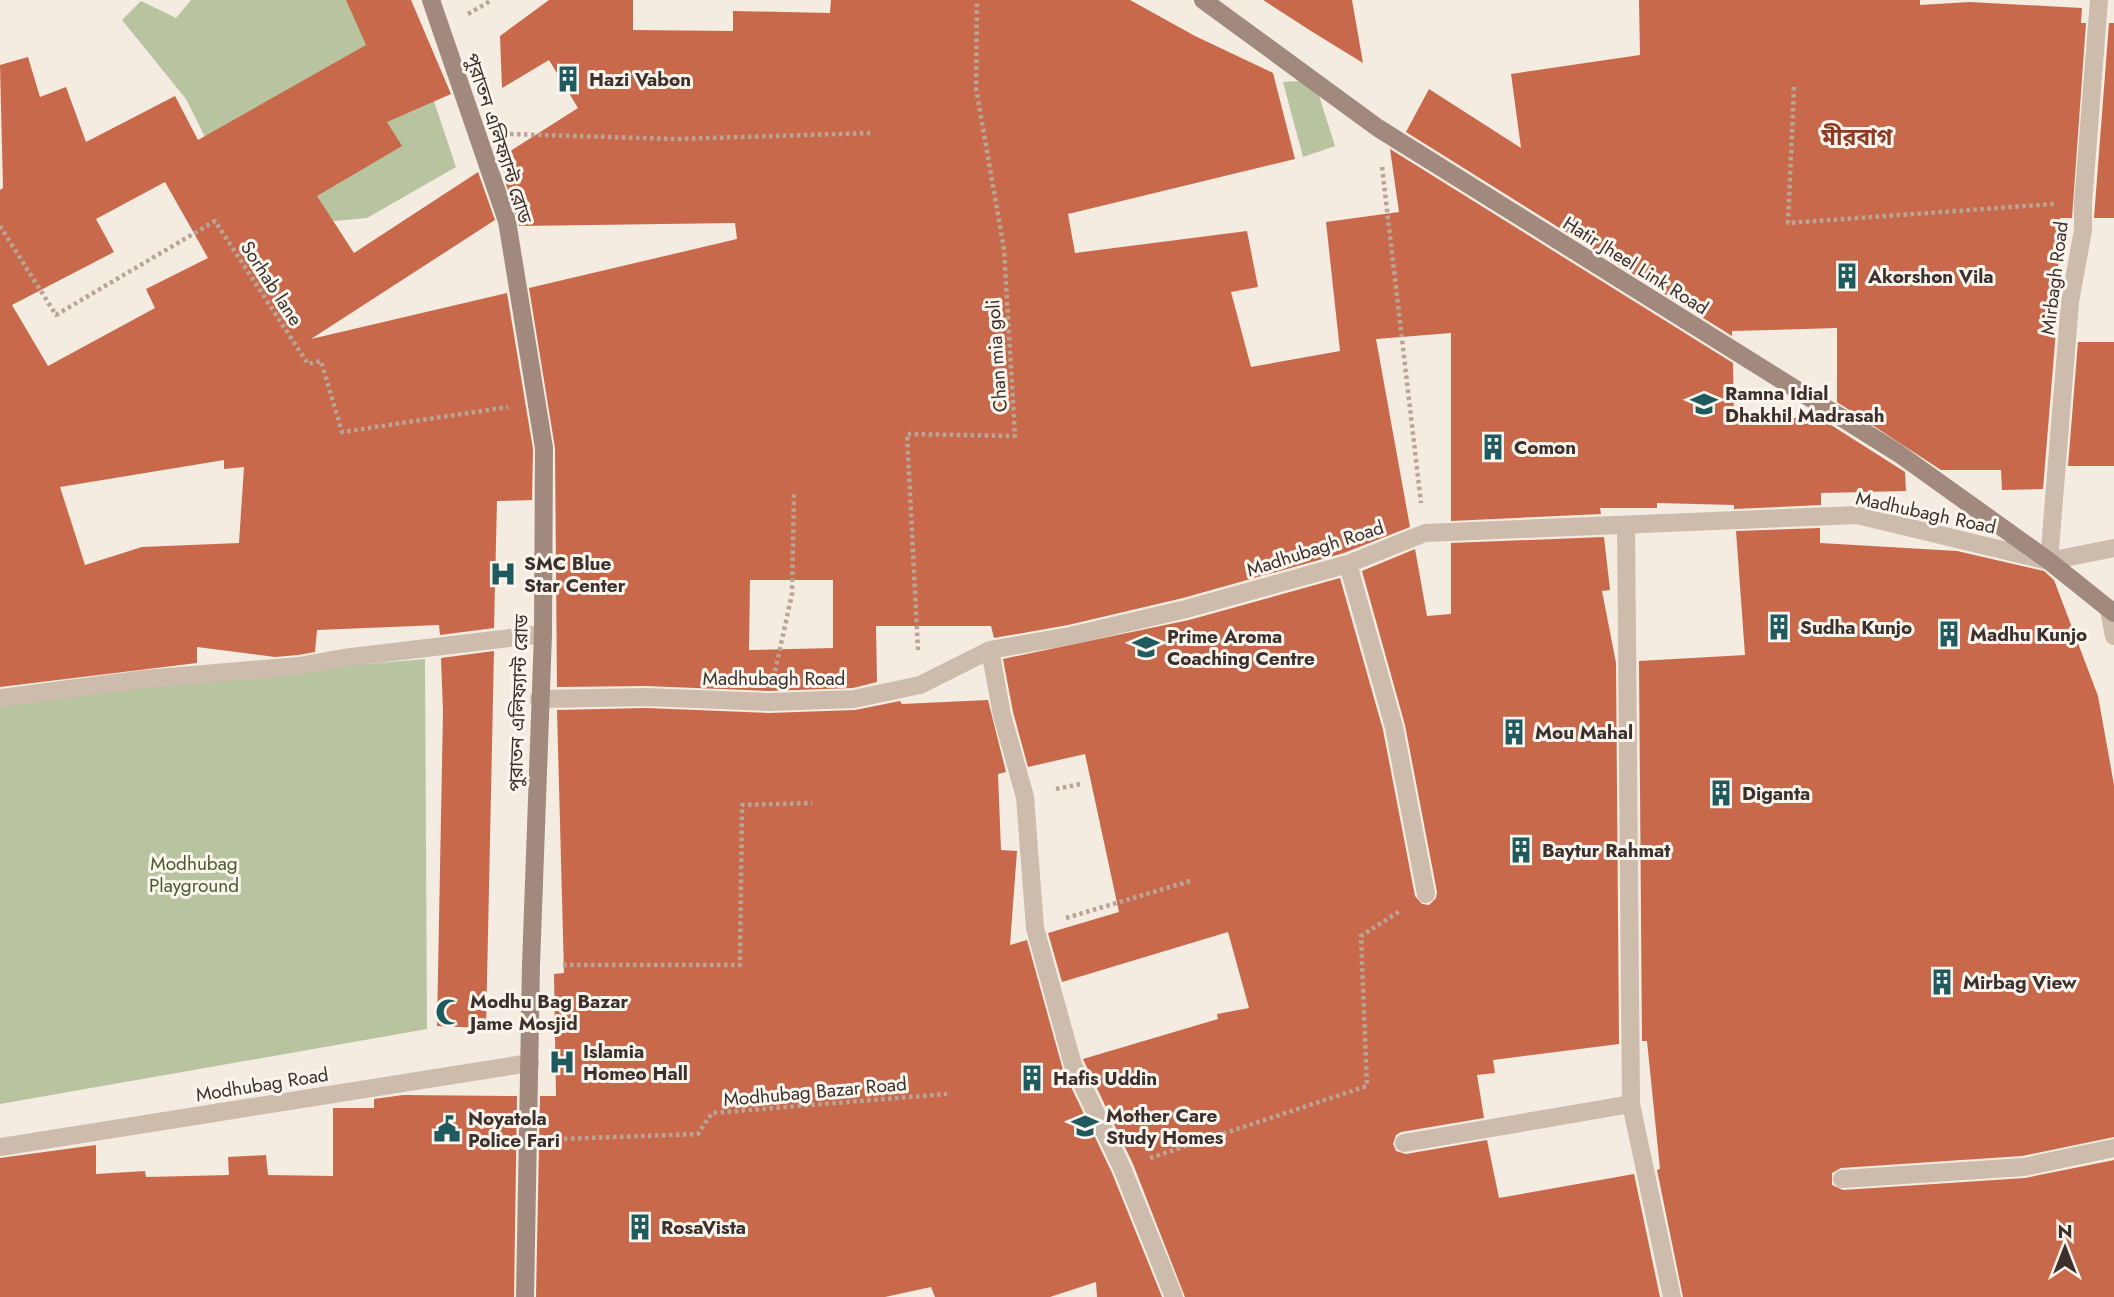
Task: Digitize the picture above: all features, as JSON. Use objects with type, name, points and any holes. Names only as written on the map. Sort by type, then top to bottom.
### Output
[{"type":"street","name":"পুরাতন এলিফ্যান্ট রোড","points":[[431,0],[507,221],[544,448],[542,634],[531,965],[525,1297]]},
{"type":"street","name":"Hatir Jheel Link Road","points":[[1203,0],[1378,128],[1898,453],[2049,561]]},
{"type":"street","name":"Mirbagh Road","points":[[2049,561],[2070,302],[2083,230],[2082,202],[2099,0]]},
{"type":"street","name":"Madhubagh Road","points":[[539,699],[646,697],[769,702],[854,699],[920,685],[990,650],[1070,636],[1186,609],[1348,564],[1425,533],[1857,515],[2049,561],[2112,611],[2114,636]]},
{"type":"street","points":[[1626,526],[1631,1104],[1672,1297]]},
{"type":"street","points":[[2049,561],[2114,548]]},
{"type":"street","points":[[1348,564],[1394,727],[1426,894]]},
{"type":"street","points":[[0,698],[145,679],[299,666],[343,658],[542,634]]},
{"type":"street","points":[[990,650],[1002,715],[1025,797],[1035,928],[1073,1065],[1122,1168],[1174,1297]]},
{"type":"street","name":"Modhubag Road","points":[[0,1147],[530,1063]]},
{"type":"street","points":[[1404,1143],[1631,1104]]},
{"type":"street","points":[[1842,1179],[2024,1167],[2114,1149]]},
{"type":"path","name":"Chan mia goli","points":[[920,685],[907,434],[1015,436],[1004,249],[976,88],[977,0]]},
{"type":"path","points":[[1794,87],[1788,223],[2082,202]]},
{"type":"path","points":[[1378,128],[1425,533]]},
{"type":"path","points":[[477,133],[675,139],[873,133]]},
{"type":"path","name":"Sorhab lane","points":[[0,226],[56,315],[215,221],[308,364],[321,360],[342,432],[537,403]]},
{"type":"path","points":[[769,702],[792,594],[794,494]]},
{"type":"path","points":[[531,965],[740,965],[742,805],[812,803]]},
{"type":"path","points":[[1035,928],[1190,881]]},
{"type":"path","points":[[1122,1168],[1244,1124],[1367,1086],[1361,936],[1426,894]]},
{"type":"path","name":"Modhubag Bazar Road","points":[[528,1140],[698,1134],[712,1113],[947,1094]]},
{"type":"green space","points":[[191,0],[400,0],[456,167],[367,218],[323,222],[226,179],[186,99],[122,20],[141,1],[176,18]]},
{"type":"green space","points":[[1314,80],[1335,146],[1303,157],[1283,82]]},
{"type":"green space","name":"Modhubag Playground","points":[[425,659],[427,1029],[0,1104],[0,696]]},
{"type":"building","points":[[346,0],[411,0],[451,94],[387,122],[402,146],[317,196],[354,253],[478,172],[495,220],[311,339],[507,293],[533,449],[532,500],[497,501],[494,628],[440,635],[439,625],[317,630],[315,652],[275,657],[197,647],[197,663],[0,687],[0,190],[3,188],[0,65],[28,57],[40,97],[66,87],[86,142],[175,96],[198,140],[366,45]],"holes":[[[165,182],[208,258],[146,289],[155,308],[48,366],[12,305],[114,252],[96,219]],[[224,460],[224,469],[244,467],[239,543],[142,547],[85,565],[60,487]]]},
{"type":"building","points":[[549,0],[633,0],[633,30],[733,31],[733,11],[830,13],[831,0],[1130,0],[1195,36],[1273,73],[1295,159],[1068,214],[1075,253],[1247,231],[1258,287],[1231,292],[1251,367],[1340,351],[1326,222],[1399,212],[1390,149],[1733,363],[1734,418],[1820,418],[1905,472],[1906,491],[1821,493],[1821,505],[1734,509],[1734,505],[1657,503],[1657,508],[1600,508],[1601,514],[1451,521],[1451,333],[1376,339],[1410,527],[1344,553],[1183,598],[1068,625],[994,638],[991,626],[876,626],[877,682],[853,688],[769,691],[646,686],[557,687],[555,448],[529,288],[737,239],[735,223],[519,226],[505,181],[504,155],[578,108],[549,60],[502,88],[500,36]],"holes":[[[750,580],[833,580],[833,648],[749,650]]]},
{"type":"building","points":[[1263,0],[1352,0],[1363,63],[1311,31]]},
{"type":"building","points":[[1639,0],[1920,0],[1920,5],[1970,2],[2082,8],[2081,23],[2086,23],[2072,218],[2060,218],[2056,330],[2043,489],[2002,490],[2001,470],[1941,470],[1837,402],[1837,328],[1732,331],[1732,336],[1406,132],[1429,89],[1521,148],[1511,74],[1640,55]]},
{"type":"building","points":[[2109,23],[2114,23],[2114,218],[2094,218]]},
{"type":"building","points":[[2078,342],[2114,342],[2114,466],[2068,466]]},
{"type":"building","points":[[1820,528],[1820,543],[1957,551],[2044,571],[2054,580],[2098,696],[2114,785],[2114,1137],[2022,1156],[1841,1168],[1832,1173],[1832,1185],[1843,1190],[2025,1178],[2114,1160],[2114,1297],[1683,1297],[1657,1170],[1660,1169],[1647,1041],[1642,1041],[1639,661],[1745,655],[1736,531]]},
{"type":"building","points":[[1604,537],[1610,590],[1602,591],[1616,663],[1619,1044],[1493,1060],[1495,1073],[1477,1075],[1484,1118],[1401,1132],[1396,1135],[1393,1144],[1396,1151],[1406,1154],[1487,1140],[1499,1198],[1634,1174],[1660,1297],[1185,1297],[1133,1164],[1083,1059],[1218,1019],[1217,1014],[1249,1008],[1228,932],[1062,982],[1048,933],[1119,912],[1085,754],[1028,767],[1013,712],[1003,659],[1189,620],[1340,578],[1383,730],[1415,896],[1422,904],[1429,905],[1436,898],[1437,892],[1405,725],[1362,571],[1415,549],[1427,616],[1451,614],[1451,543]]},
{"type":"building","points":[[494,651],[486,1028],[437,1026],[443,712],[441,658]]},
{"type":"building","points":[[988,700],[1006,772],[998,774],[1001,850],[1017,851],[1010,945],[1027,940],[1063,1070],[1112,1173],[1162,1297],[1097,1297],[1096,1282],[1050,1297],[935,1297],[931,1287],[885,1297],[536,1297],[540,1096],[556,1096],[554,974],[564,973],[557,710],[646,708],[769,713],[855,710],[900,701],[902,704]]},
{"type":"building","points":[[403,1095],[517,1096],[514,1297],[0,1297],[0,1158],[96,1145],[96,1174],[145,1171],[146,1177],[229,1175],[228,1157],[266,1155],[268,1175],[333,1176],[333,1108],[374,1108],[374,1099]]},
{"type":"place","name":"Hazi Vabon","points":[[568,79]]},
{"type":"place","name":"Akorshon Vila","points":[[1847,276]]},
{"type":"place","name":"Ramna Idial Dhakhil Madrasah","points":[[1704,404]]},
{"type":"place","name":"Comon","points":[[1493,447]]},
{"type":"place","name":"SMC Blue Star Center","points":[[503,574]]},
{"type":"place","name":"Sudha Kunjo","points":[[1779,627]]},
{"type":"place","name":"Madhu Kunjo","points":[[1949,634]]},
{"type":"place","name":"Prime Aroma Coaching Centre","points":[[1146,647]]},
{"type":"place","name":"Mou Mahal","points":[[1514,732]]},
{"type":"place","name":"Diganta","points":[[1721,793]]},
{"type":"place","name":"Baytur Rahmat","points":[[1521,850]]},
{"type":"place","name":"Mirbag View","points":[[1942,982]]},
{"type":"place","name":"Modhu Bag Bazar Jame Mosjid","points":[[449,1012]]},
{"type":"place","name":"Islamia Homeo Hall","points":[[562,1062]]},
{"type":"place","name":"Hafis Uddin","points":[[1032,1078]]},
{"type":"place","name":"Mother Care Study Homes","points":[[1085,1126]]},
{"type":"place","name":"Noyatola Police Fari","points":[[447,1129]]},
{"type":"place","name":"RosaVista","points":[[640,1227]]},
{"type":"district","name":"মীরবাগ","points":[[1857,137]]}]
